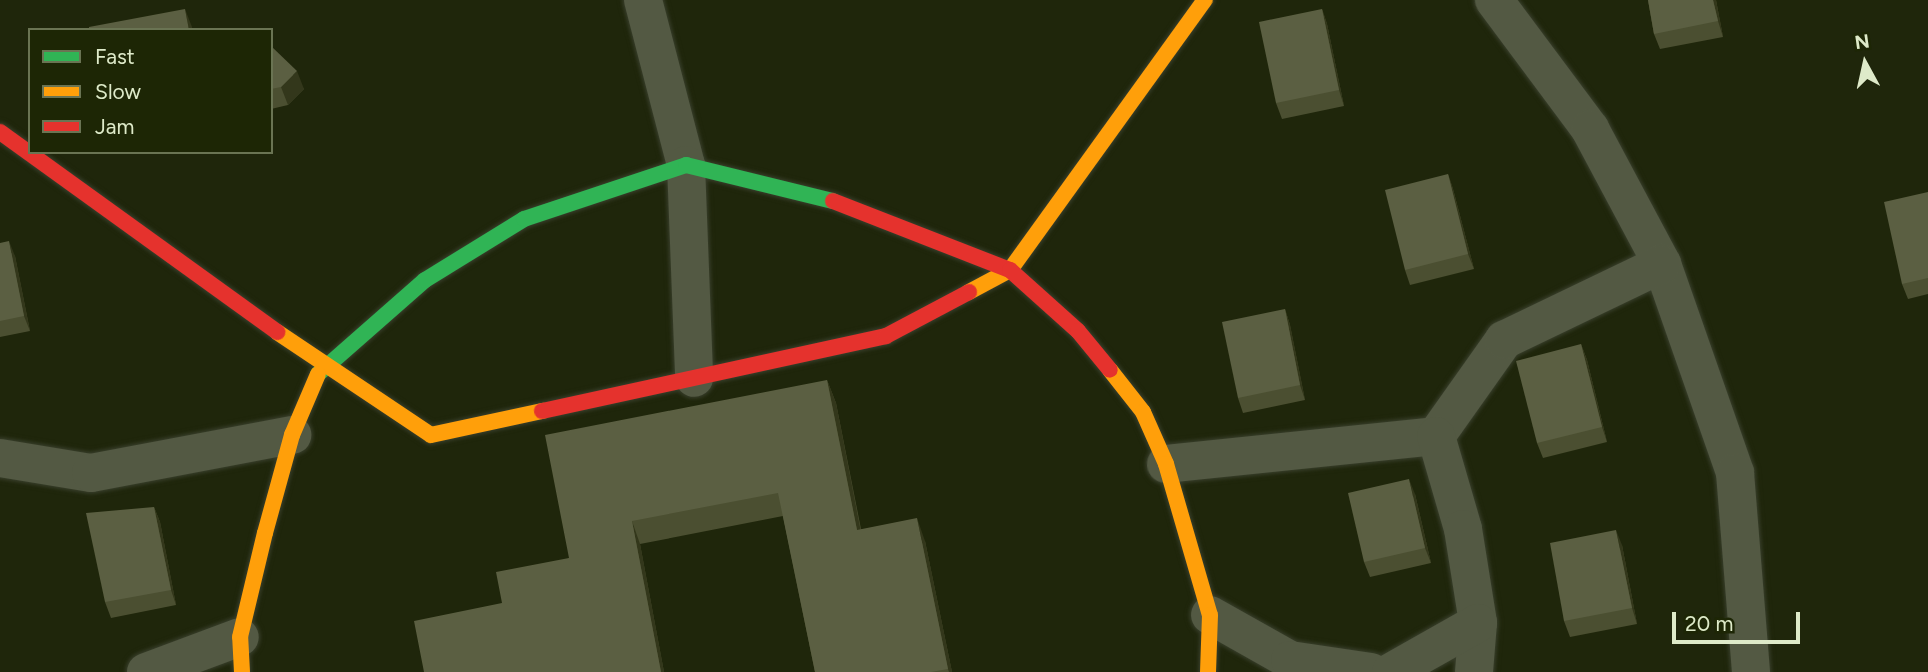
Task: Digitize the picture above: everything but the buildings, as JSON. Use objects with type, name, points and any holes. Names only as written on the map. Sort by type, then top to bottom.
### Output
[{"type":"street","points":[[643,0],[687,165],[694,378]]},
{"type":"street","points":[[30,154],[322,365],[431,435],[886,337],[1010,270],[1205,0]]},
{"type":"street","points":[[1494,0],[1591,129],[1662,264],[1735,472],[1751,672]]},
{"type":"street","points":[[0,132],[28,152]]},
{"type":"street","points":[[146,672],[241,655],[292,435],[322,365],[425,280],[524,219],[687,165],[844,204],[1010,270],[1078,331],[1143,412],[1166,464],[1210,615],[1208,672]]},
{"type":"street","points":[[1166,464],[1436,436],[1504,340],[1662,264]]},
{"type":"street","points":[[0,458],[91,473],[292,435]]},
{"type":"street","points":[[1436,436],[1463,528],[1478,622],[1474,672]]},
{"type":"street","points":[[1210,615],[1290,660],[1371,672]]},
{"type":"street","points":[[1391,672],[1478,622]]},
{"type":"traffic: fast","points":[[318,374],[425,280],[524,219],[686,165],[833,201]]},
{"type":"traffic: slow","points":[[969,292],[1010,270],[1205,0]]},
{"type":"traffic: slow","points":[[277,332],[431,435],[542,411]]},
{"type":"traffic: slow","points":[[1110,370],[1143,412],[1166,464],[1210,615],[1208,672]]},
{"type":"traffic: slow","points":[[242,672],[240,637],[265,533],[292,435],[318,374]]},
{"type":"traffic: jam","points":[[0,132],[28,152]]},
{"type":"traffic: jam","points":[[30,154],[277,332]]},
{"type":"traffic: jam","points":[[833,201],[1010,270],[1078,331],[1110,370]]},
{"type":"traffic: jam","points":[[542,411],[886,336],[969,292]]}]
